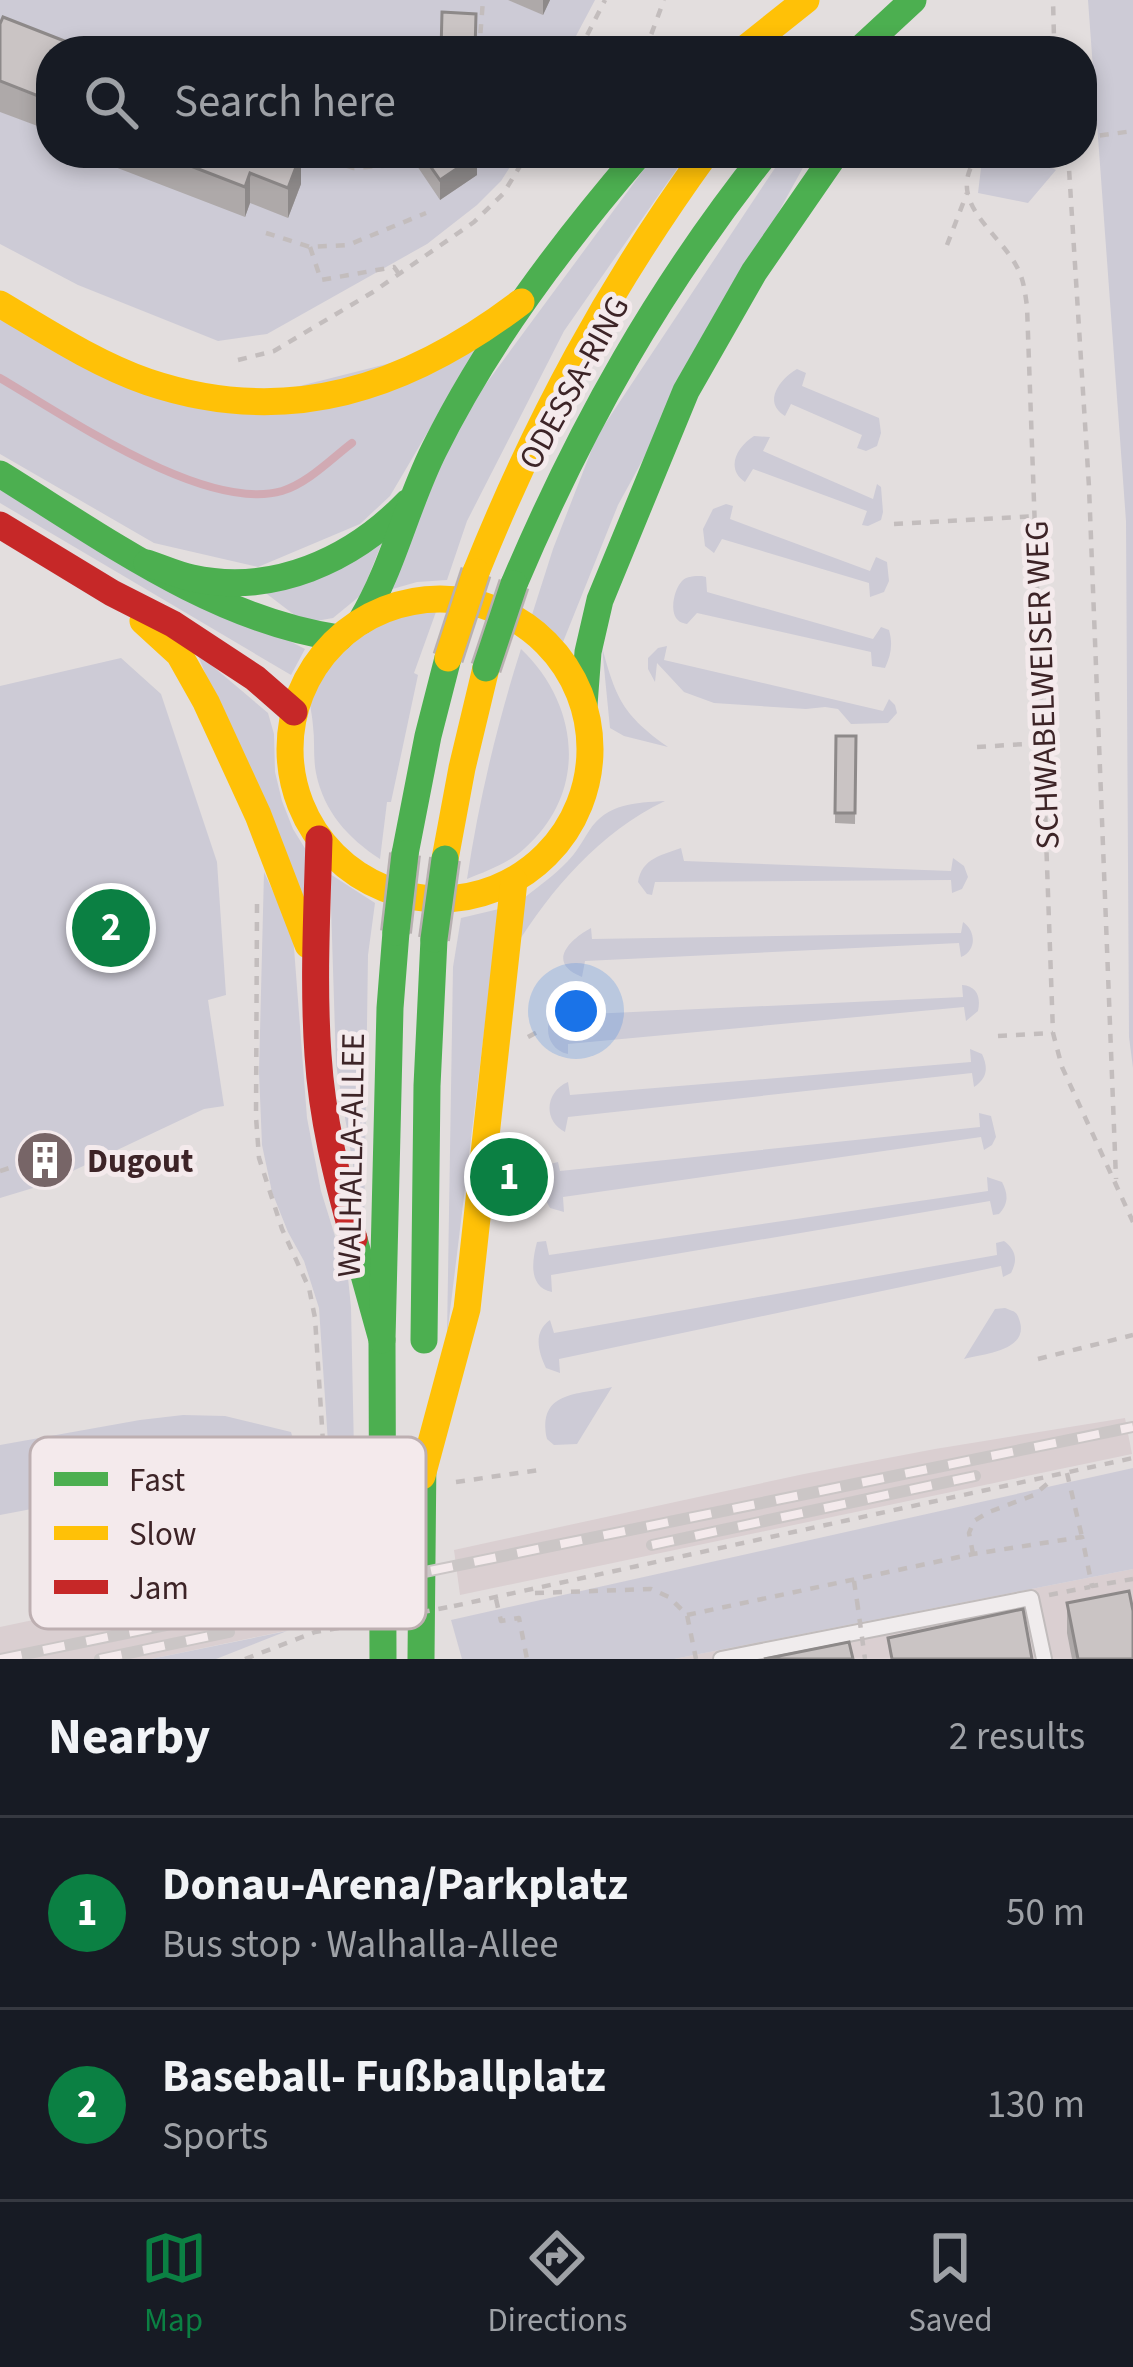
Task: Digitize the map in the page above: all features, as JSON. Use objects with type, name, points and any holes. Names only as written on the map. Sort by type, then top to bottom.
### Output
[{"type":"main road","points":[[752,36],[806,0]]},
{"type":"main road","points":[[874,36],[914,0]]},
{"type":"main road","points":[[627,168],[521,302],[460,400],[411,498],[378,593],[312,672],[294,712],[290,756],[298,800],[319,839],[350,870],[387,891],[430,900],[473,897],[514,881],[548,855],[573,820],[587,780],[590,735],[584,671],[600,600],[686,391],[754,272],[826,168]]},
{"type":"main road","name":"ODESSA-RING","points":[[448,658],[504,500],[548,404],[584,335],[695,168]]},
{"type":"main road","name":"ODESSA-RING","points":[[423,1437],[427,1086],[434,939],[462,768],[487,668],[514,584],[586,422],[688,256],[755,168]]},
{"type":"main road","points":[[0,304],[145,381],[212,397],[280,401],[347,393],[411,373],[470,342],[521,302]]},
{"type":"main road","points":[[0,474],[194,592],[280,629],[350,629],[397,605],[435,599],[474,603],[511,616],[542,639],[567,669],[584,705]]},
{"type":"main road","points":[[147,563],[196,579],[241,582],[280,577],[321,566],[350,550],[380,530],[411,498]]},
{"type":"main road","points":[[0,525],[173,624],[255,678],[294,712]]},
{"type":"main road","points":[[112,593],[179,654],[206,702],[258,815],[315,962]]},
{"type":"main road","name":"WALHALLA-ALLEE","points":[[382,1437],[390,1008],[396,932],[405,854],[448,658]]},
{"type":"main road","points":[[319,839],[318,1058],[334,1167],[382,1340]]},
{"type":"main road","points":[[426,1461],[467,1309],[514,881]]},
{"type":"main road","name":"WALHALLA-ALLEE","points":[[383,1629],[383,1659]]},
{"type":"main road","points":[[421,1629],[421,1659]]},
{"type":"lane","points":[[721,1659],[1031,1598],[1044,1659]]},
{"type":"path","points":[[479,36],[483,0]]},
{"type":"path","points":[[587,36],[605,0]]},
{"type":"path","points":[[651,36],[664,0]]},
{"type":"path","points":[[1053,0],[1054,36]]},
{"type":"path","points":[[1097,135],[1133,131]]},
{"type":"path","points":[[223,361],[274,350],[399,274],[474,222],[503,194],[519,168]]},
{"type":"path","points":[[946,244],[972,168]]},
{"type":"path","points":[[1069,168],[1089,487],[1116,1184]]},
{"type":"path","name":"SCHWABELWEISER WEG","points":[[967,194],[974,212],[1017,266],[1024,286],[1053,1033],[1062,1066],[1133,1222]]},
{"type":"path","points":[[266,233],[310,247],[348,244],[426,213]]},
{"type":"path","points":[[310,247],[321,280],[394,267],[399,274]]},
{"type":"path","points":[[894,524],[1036,516]]},
{"type":"path","points":[[976,747],[1042,742]]},
{"type":"path","points":[[258,884],[255,1049],[260,1158],[282,1229],[309,1288],[323,1437]]},
{"type":"path","points":[[998,1036],[1053,1033]]},
{"type":"path","points":[[0,1171],[26,1163]]},
{"type":"path","points":[[1038,1359],[1133,1335]]},
{"type":"path","points":[[426,1611],[1133,1458]]},
{"type":"path","points":[[453,1496],[456,1482],[539,1470]]},
{"type":"path","points":[[1067,1473],[1092,1586]]},
{"type":"path","points":[[973,1554],[969,1533],[974,1521],[1034,1495],[1057,1476]]},
{"type":"path","points":[[687,1616],[973,1554],[1082,1537]]},
{"type":"path","points":[[1031,1598],[1133,1579]]},
{"type":"path","points":[[854,1581],[865,1659]]},
{"type":"path","points":[[523,1593],[650,1589],[669,1597],[687,1616],[696,1659]]},
{"type":"path","points":[[440,1612],[441,1591]]},
{"type":"path","points":[[496,1598],[501,1621],[519,1618],[527,1659]]},
{"type":"path","points":[[244,1659],[332,1629]]},
{"type":"shaded area","points":[[0,0],[595,0],[576,36],[36,36],[36,168],[509,168],[477,205],[427,244],[267,334],[218,341],[78,285],[0,244]]},
{"type":"shaded area","points":[[1088,0],[1133,0],[1133,1068],[1129,1037],[1126,521],[1097,123],[1097,36],[1091,36]]},
{"type":"shaded area","points":[[645,168],[678,168],[564,331],[467,521],[447,580],[389,590],[460,419]]},
{"type":"shaded area","points":[[775,168],[803,168],[618,505],[559,652],[530,621],[597,436]]},
{"type":"shaded area","points":[[981,168],[1056,170],[1028,203],[978,193]]},
{"type":"shaded area","points":[[0,317],[208,409],[482,340],[390,496],[360,524],[258,567],[154,543],[0,454]]},
{"type":"shaded area","points":[[797,369],[806,373],[802,386],[879,418],[877,446],[866,451],[857,448],[862,435],[791,404],[785,416],[778,410],[776,391]]},
{"type":"shaded area","points":[[754,436],[770,437],[763,451],[873,499],[877,484],[881,487],[881,520],[862,525],[867,511],[753,469],[745,482],[736,470],[736,458]]},
{"type":"shaded area","points":[[0,490],[305,649],[291,675],[0,503]]},
{"type":"shaded area","points":[[733,506],[730,519],[870,571],[876,557],[887,562],[889,581],[884,592],[870,597],[869,583],[722,539],[714,553],[705,546],[703,529],[713,509]]},
{"type":"shaded area","points":[[385,535],[361,595],[333,618],[305,623],[263,591]]},
{"type":"shaded area","points":[[702,576],[707,592],[873,639],[881,627],[889,630],[891,649],[885,668],[872,666],[871,652],[697,613],[687,624],[681,622],[674,612],[677,589],[686,578]]},
{"type":"shaded area","points":[[437,609],[414,673],[418,675],[391,802],[387,802],[380,859],[339,823],[325,800],[315,761],[312,687],[335,653],[366,631],[402,616]]},
{"type":"shaded area","points":[[667,646],[664,660],[883,711],[889,699],[897,713],[888,723],[851,724],[838,709],[825,707],[714,703],[684,692],[657,663],[655,682],[648,658]]},
{"type":"shaded area","points":[[602,647],[623,704],[668,747],[610,728]]},
{"type":"shaded area","points":[[521,649],[555,695],[565,721],[567,774],[560,801],[525,848],[467,879],[490,762]]},
{"type":"shaded area","points":[[197,653],[268,713],[282,801],[306,850],[309,932]]},
{"type":"shaded area","points":[[121,658],[161,694],[217,862],[226,995],[208,1000],[224,1106],[204,1109],[43,1185],[0,1198],[0,686]]},
{"type":"shaded area","points":[[665,801],[619,829],[579,864],[514,949],[523,899],[567,862],[596,822],[623,806]]},
{"type":"shaded area","points":[[681,848],[684,861],[951,871],[953,858],[964,866],[968,877],[962,889],[952,893],[951,880],[655,882],[652,895],[647,894],[638,882],[644,868]]},
{"type":"shaded area","points":[[264,872],[293,935],[307,1118],[321,1191],[348,1278],[354,1437],[328,1437],[319,1308],[304,1261],[272,1192],[262,1145]]},
{"type":"shaded area","points":[[330,874],[375,903],[368,955],[364,1230],[336,1064]]},
{"type":"shaded area","points":[[499,909],[447,1336],[453,967],[461,918]]},
{"type":"shaded area","points":[[963,922],[973,940],[961,957],[959,943],[585,961],[582,977],[563,959],[569,945],[591,928],[592,939],[961,933]]},
{"type":"shaded area","points":[[962,985],[974,990],[979,1001],[978,1011],[966,1021],[964,1007],[568,1044],[568,1054],[553,1045],[548,1030],[553,1014],[567,1005],[568,1015],[963,997]]},
{"type":"shaded area","points":[[970,1049],[982,1054],[986,1068],[974,1087],[972,1073],[568,1117],[565,1132],[550,1113],[555,1092],[568,1082],[570,1095],[971,1062]]},
{"type":"shaded area","points":[[979,1113],[991,1116],[996,1137],[984,1150],[981,1137],[563,1197],[564,1212],[550,1208],[542,1193],[544,1170],[558,1162],[560,1171],[980,1127]]},
{"type":"shaded area","points":[[987,1177],[1002,1182],[1005,1191],[1006,1202],[999,1214],[993,1215],[990,1201],[551,1275],[552,1292],[535,1279],[537,1242],[546,1241],[549,1255],[988,1191]]},
{"type":"shaded area","points":[[1004,1241],[1015,1260],[1011,1273],[1003,1277],[1001,1266],[559,1359],[560,1373],[546,1368],[539,1349],[541,1330],[550,1320],[554,1333],[997,1255],[996,1243]]},
{"type":"shaded area","points":[[1005,1308],[1019,1318],[1017,1339],[1002,1350],[964,1359],[995,1309]]},
{"type":"shaded area","points":[[612,1387],[577,1444],[554,1445],[547,1439],[545,1423],[554,1404],[573,1394]]},
{"type":"shaded area","points":[[225,1416],[291,1432],[292,1437],[45,1437],[140,1420]]},
{"type":"shaded area","points":[[1125,1418],[1132,1454],[460,1595],[454,1550],[804,1474]]},
{"type":"shaded area","points":[[30,1440],[30,1509],[0,1515],[0,1445]]},
{"type":"shaded area","points":[[1133,1468],[1133,1569],[674,1659],[462,1659],[451,1620]]},
{"type":"shaded area","points":[[1133,1569],[1133,1659],[674,1659]]},
{"type":"shaded area","points":[[30,1621],[30,1629],[294,1629],[151,1659],[0,1659],[0,1627]]},
{"type":"shaded area","points":[[287,1631],[216,1659],[151,1659]]},
{"type":"building","points":[[442,12],[476,14],[475,36],[441,36]]},
{"type":"building","points":[[3,17],[52,36],[36,36],[36,95],[0,81]]},
{"type":"building","points":[[196,168],[296,168],[288,188],[250,173],[245,187]]},
{"type":"building","points":[[432,168],[458,168],[440,180]]},
{"type":"building","points":[[836,736],[856,736],[855,813],[835,813]]},
{"type":"building","points":[[1129,1591],[1133,1659],[1078,1659],[1067,1603]]},
{"type":"building","points":[[1023,1609],[1032,1659],[892,1659],[888,1638]]},
{"type":"building","points":[[849,1642],[853,1659],[764,1659]]},
{"type":"waterway","points":[[0,378],[137,457],[215,488],[251,494],[282,491],[310,477],[352,443]]},
{"type":"railway","points":[[426,1572],[1133,1427]]},
{"type":"railway","points":[[652,1545],[975,1476]]},
{"type":"railway","points":[[0,1659],[147,1629]]},
{"type":"railway","points":[[100,1659],[229,1632]]},
{"type":"traffic: fast","points":[[874,36],[913,0]]},
{"type":"traffic: fast","points":[[361,621],[455,410],[554,259],[628,168]]},
{"type":"traffic: fast","points":[[514,584],[625,360],[691,255],[755,168]]},
{"type":"traffic: fast","points":[[584,705],[588,652],[600,600],[686,391],[754,272],[826,168]]},
{"type":"traffic: fast","points":[[0,474],[121,550],[205,595],[248,614],[339,638]]},
{"type":"traffic: fast","points":[[147,563],[186,577],[222,582],[281,577],[336,557],[407,503]]},
{"type":"traffic: fast","points":[[486,668],[514,584]]},
{"type":"traffic: fast","points":[[405,854],[448,658]]},
{"type":"traffic: fast","points":[[396,932],[405,854]]},
{"type":"traffic: fast","points":[[434,939],[445,859]]},
{"type":"traffic: fast","points":[[382,1340],[396,932]]},
{"type":"traffic: fast","points":[[424,1340],[434,939]]},
{"type":"traffic: fast","points":[[354,1239],[382,1340],[382,1437]]},
{"type":"traffic: fast","points":[[383,1629],[383,1659]]},
{"type":"traffic: fast","points":[[421,1629],[421,1659]]},
{"type":"traffic: slow","points":[[761,36],[806,0]]},
{"type":"traffic: slow","points":[[476,572],[524,460],[578,355],[696,168]]},
{"type":"traffic: slow","points":[[0,304],[129,375],[200,396],[249,401],[298,400],[345,392],[390,377],[435,357],[521,302]]},
{"type":"traffic: slow","points":[[448,658],[476,572]]},
{"type":"traffic: slow","points":[[440,599],[497,611],[546,643],[578,692],[590,749],[578,806],[546,855],[497,887],[440,899],[383,887],[334,855],[302,806],[290,749],[302,692],[334,643],[383,611],[440,599]]},
{"type":"traffic: slow","points":[[143,621],[179,654],[206,702],[258,815],[308,945]]},
{"type":"traffic: slow","points":[[445,859],[486,668]]},
{"type":"traffic: slow","points":[[426,1461],[467,1309],[514,881]]},
{"type":"traffic: jam","points":[[0,525],[173,624],[255,678],[294,712]]},
{"type":"traffic: jam","points":[[319,839],[320,1079],[354,1239]]},
{"type":"place","name":"Baseball- Fußballplatz","points":[[111,928]]},
{"type":"place","name":"Dugout","points":[[45,1160]]},
{"type":"place","name":"Donau-Arena/Parkplatz","points":[[509,1177]]}]
